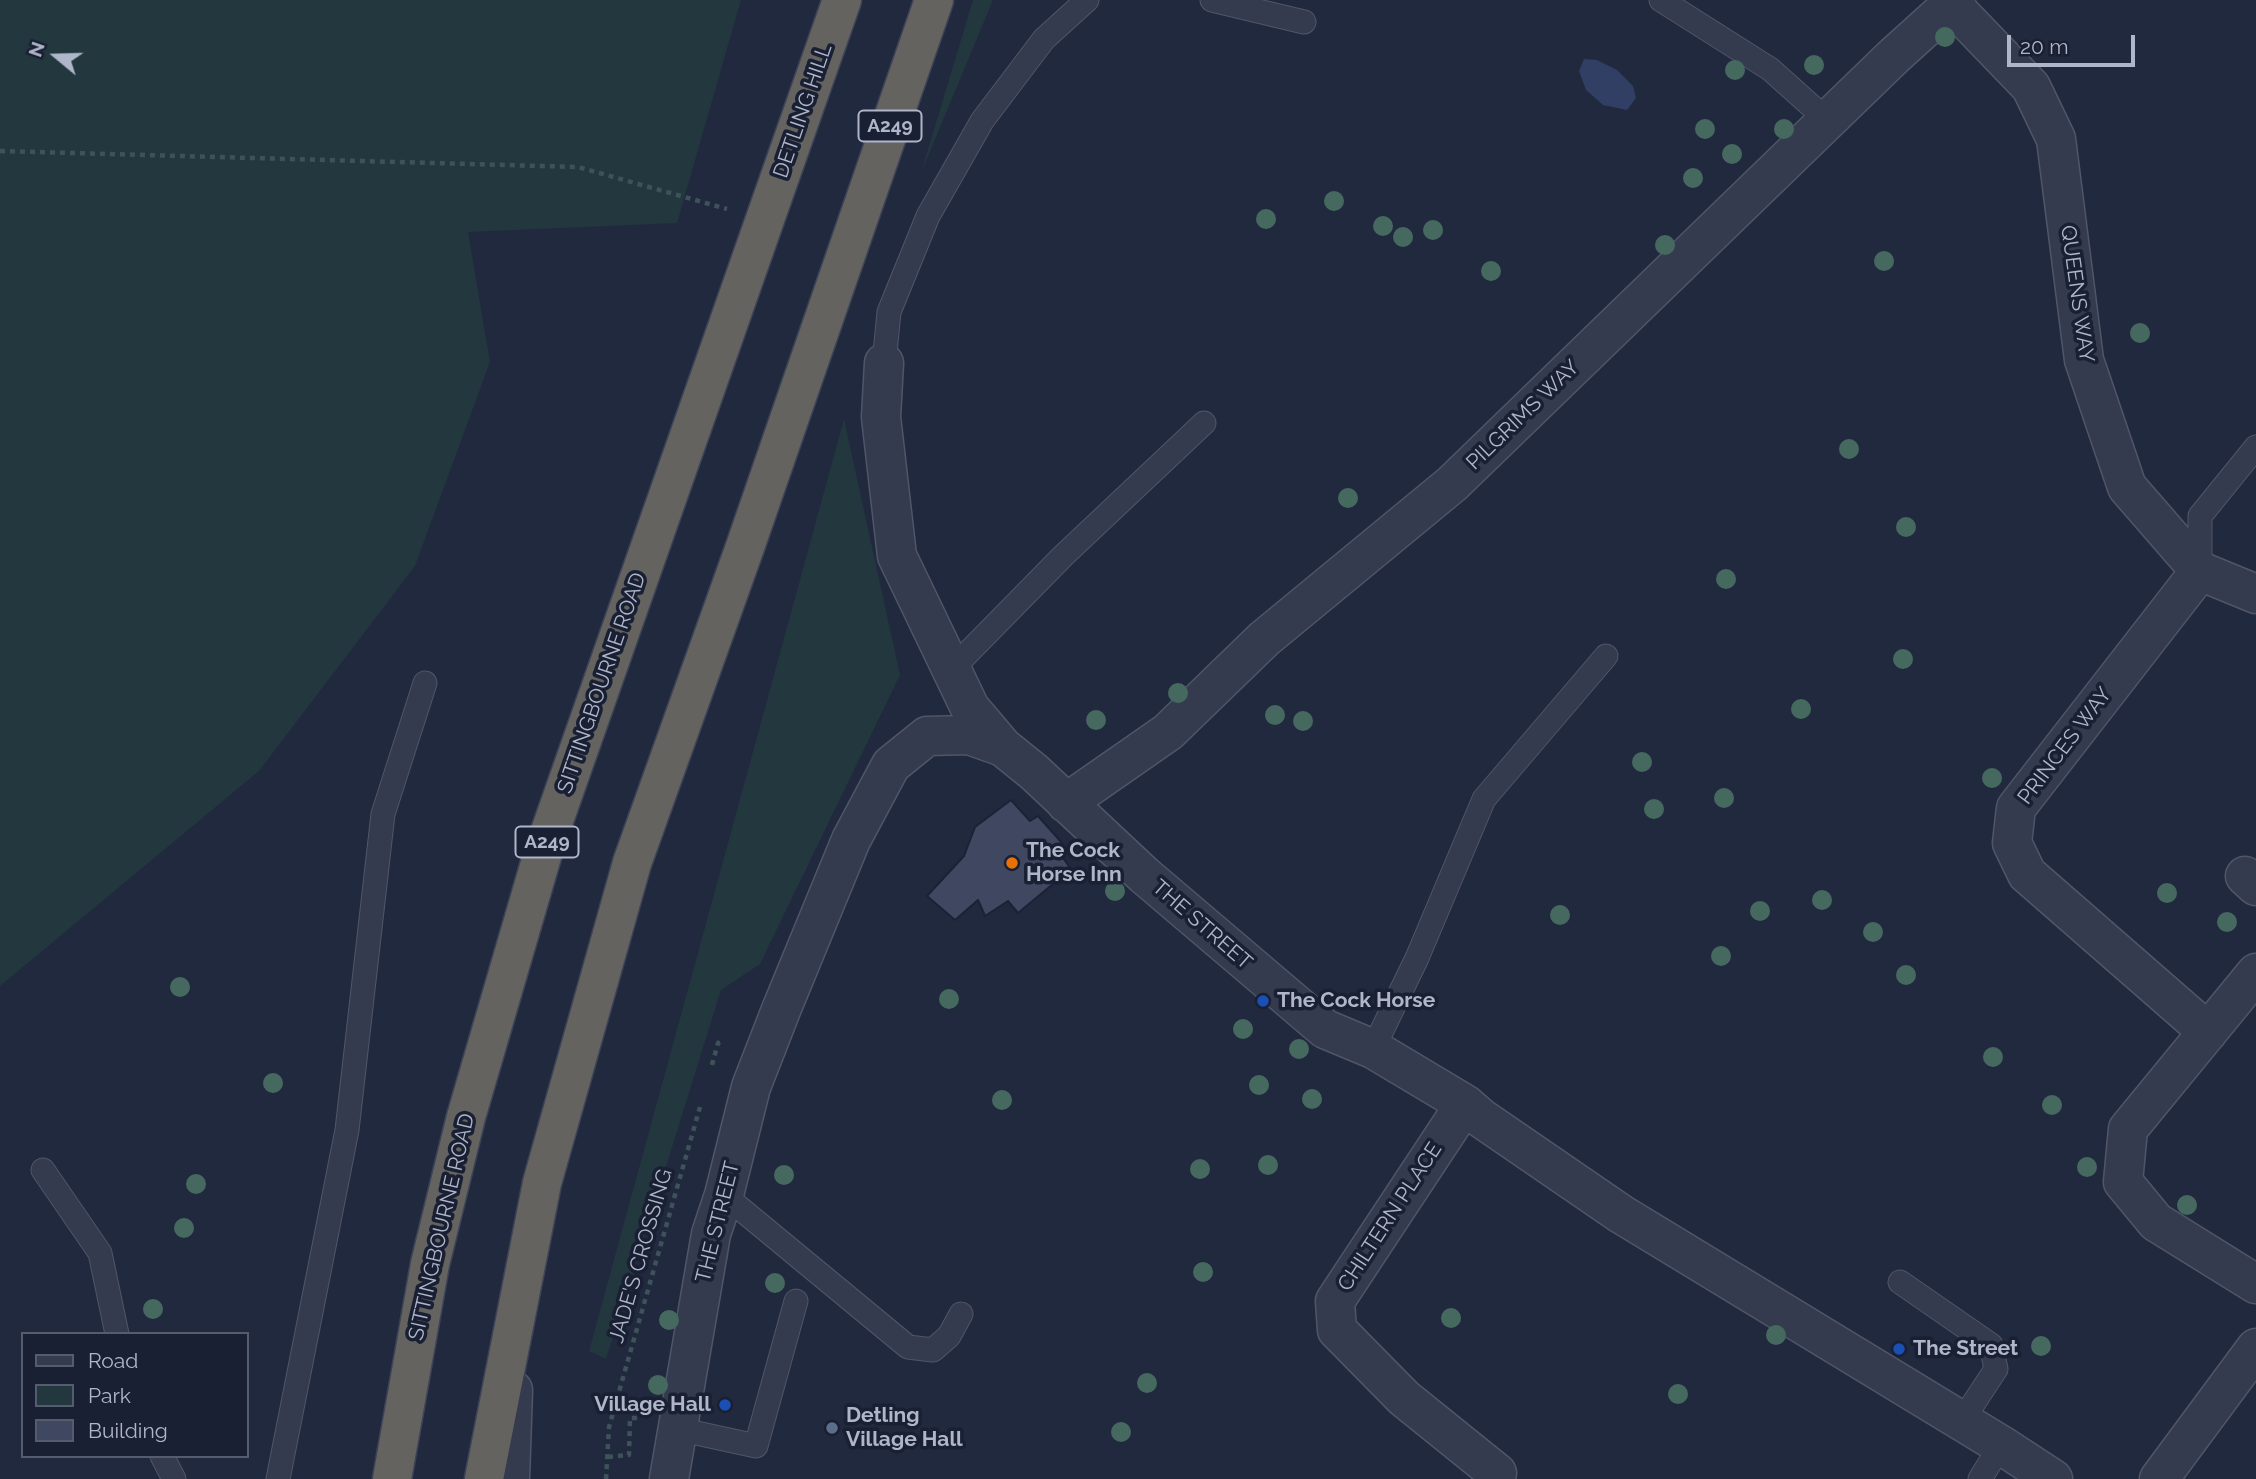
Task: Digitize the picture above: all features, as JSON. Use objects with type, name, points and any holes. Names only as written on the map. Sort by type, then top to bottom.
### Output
[{"type":"highway","name":"DETLING HILL","points":[[764,223],[842,0]]},
{"type":"highway","name":"A249","points":[[484,1479],[542,1183],[632,863],[745,547],[934,0]]},
{"type":"highway","name":"SITTINGBOURNE ROAD","points":[[392,1479],[433,1251],[466,1117],[541,859],[764,223]]},
{"type":"street","name":"PILGRIMS WAY","points":[[1066,803],[1168,732],[1264,639],[1452,484],[1827,120],[1953,2]]},
{"type":"street","name":"QUEENS WAY","points":[[1953,2],[2031,87],[2056,139],[2084,360],[2127,487],[2200,571],[2256,594]]},
{"type":"street","points":[[884,363],[881,417],[897,556],[970,708],[1003,747]]},
{"type":"street","name":"PRINCES WAY","points":[[2200,571],[2016,808],[2012,844],[2027,874],[2208,1032]]},
{"type":"street","name":"THE STREET","points":[[669,1479],[710,1234],[724,1195],[751,1087],[781,1010],[850,840],[891,765],[927,736],[968,735],[1003,747],[1034,772],[1195,919],[1325,1028],[1373,1049],[1465,1104],[1481,1118],[1621,1214],[2053,1479]]},
{"type":"street","points":[[2256,973],[2128,1129],[2123,1182],[2156,1222],[2256,1284]]},
{"type":"street","name":"CHILTERN PLACE","points":[[1465,1104],[1335,1301],[1336,1321],[1337,1330],[1404,1398],[1497,1474]]},
{"type":"street","points":[[510,1479],[516,1314]]},
{"type":"street","points":[[2159,1479],[2256,1348]]},
{"type":"lane","points":[[884,363],[889,312],[928,216],[982,121],[1044,38],[1087,0]]},
{"type":"lane","points":[[1212,0],[1304,22]]},
{"type":"lane","points":[[1661,0],[1770,69],[1827,120]]},
{"type":"lane","points":[[952,668],[1063,556],[1204,423]]},
{"type":"lane","points":[[2200,571],[2200,516],[2256,447]]},
{"type":"lane","points":[[1373,1049],[1417,958],[1484,799],[1606,656]]},
{"type":"lane","points":[[278,1479],[348,1130],[383,814],[425,683]]},
{"type":"lane","points":[[43,1170],[100,1253],[117,1332]]},
{"type":"lane","points":[[724,1195],[908,1347],[933,1350],[948,1336],[961,1314]]},
{"type":"lane","points":[[1900,1282],[1991,1345],[1996,1368],[1962,1421]]},
{"type":"lane","points":[[678,1429],[756,1446],[796,1301]]},
{"type":"lane","points":[[1980,1479],[2001,1445]]},
{"type":"lane","points":[[163,1458],[174,1479]]},
{"type":"path","points":[[0,151],[578,167],[720,207],[764,223]]},
{"type":"path","points":[[710,1070],[718,1043]]},
{"type":"path","name":"JADE'S CROSSING","points":[[606,1479],[609,1427],[703,1096]]},
{"type":"path","points":[[608,1457],[629,1455]]},
{"type":"green space","points":[[0,0],[741,0],[677,223],[468,232],[490,362],[415,566],[259,771],[0,986]]},
{"type":"green space","points":[[973,0],[993,0],[921,173]]},
{"type":"green space","points":[[844,419],[900,675],[760,964],[721,990],[606,1359],[589,1351]]},
{"type":"water","points":[[1584,59],[1597,60],[1617,70],[1633,86],[1636,98],[1627,110],[1603,105],[1586,90],[1579,71]]},
{"type":"building","name":"The Cock Horse Inn","points":[[1011,800],[1030,821],[1038,816],[1062,843],[1055,847],[1071,869],[1018,913],[1008,901],[985,916],[978,900],[955,920],[927,896],[964,856],[975,827]]},
{"type":"place","name":"The Cock Horse Inn","points":[[1012,863]]},
{"type":"place","name":"The Cock Horse","points":[[1263,1001]]},
{"type":"place","name":"The Street","points":[[1899,1349]]},
{"type":"place","name":"Village Hall","points":[[725,1405]]},
{"type":"place","name":"Detling Village Hall","points":[[832,1428]]}]
